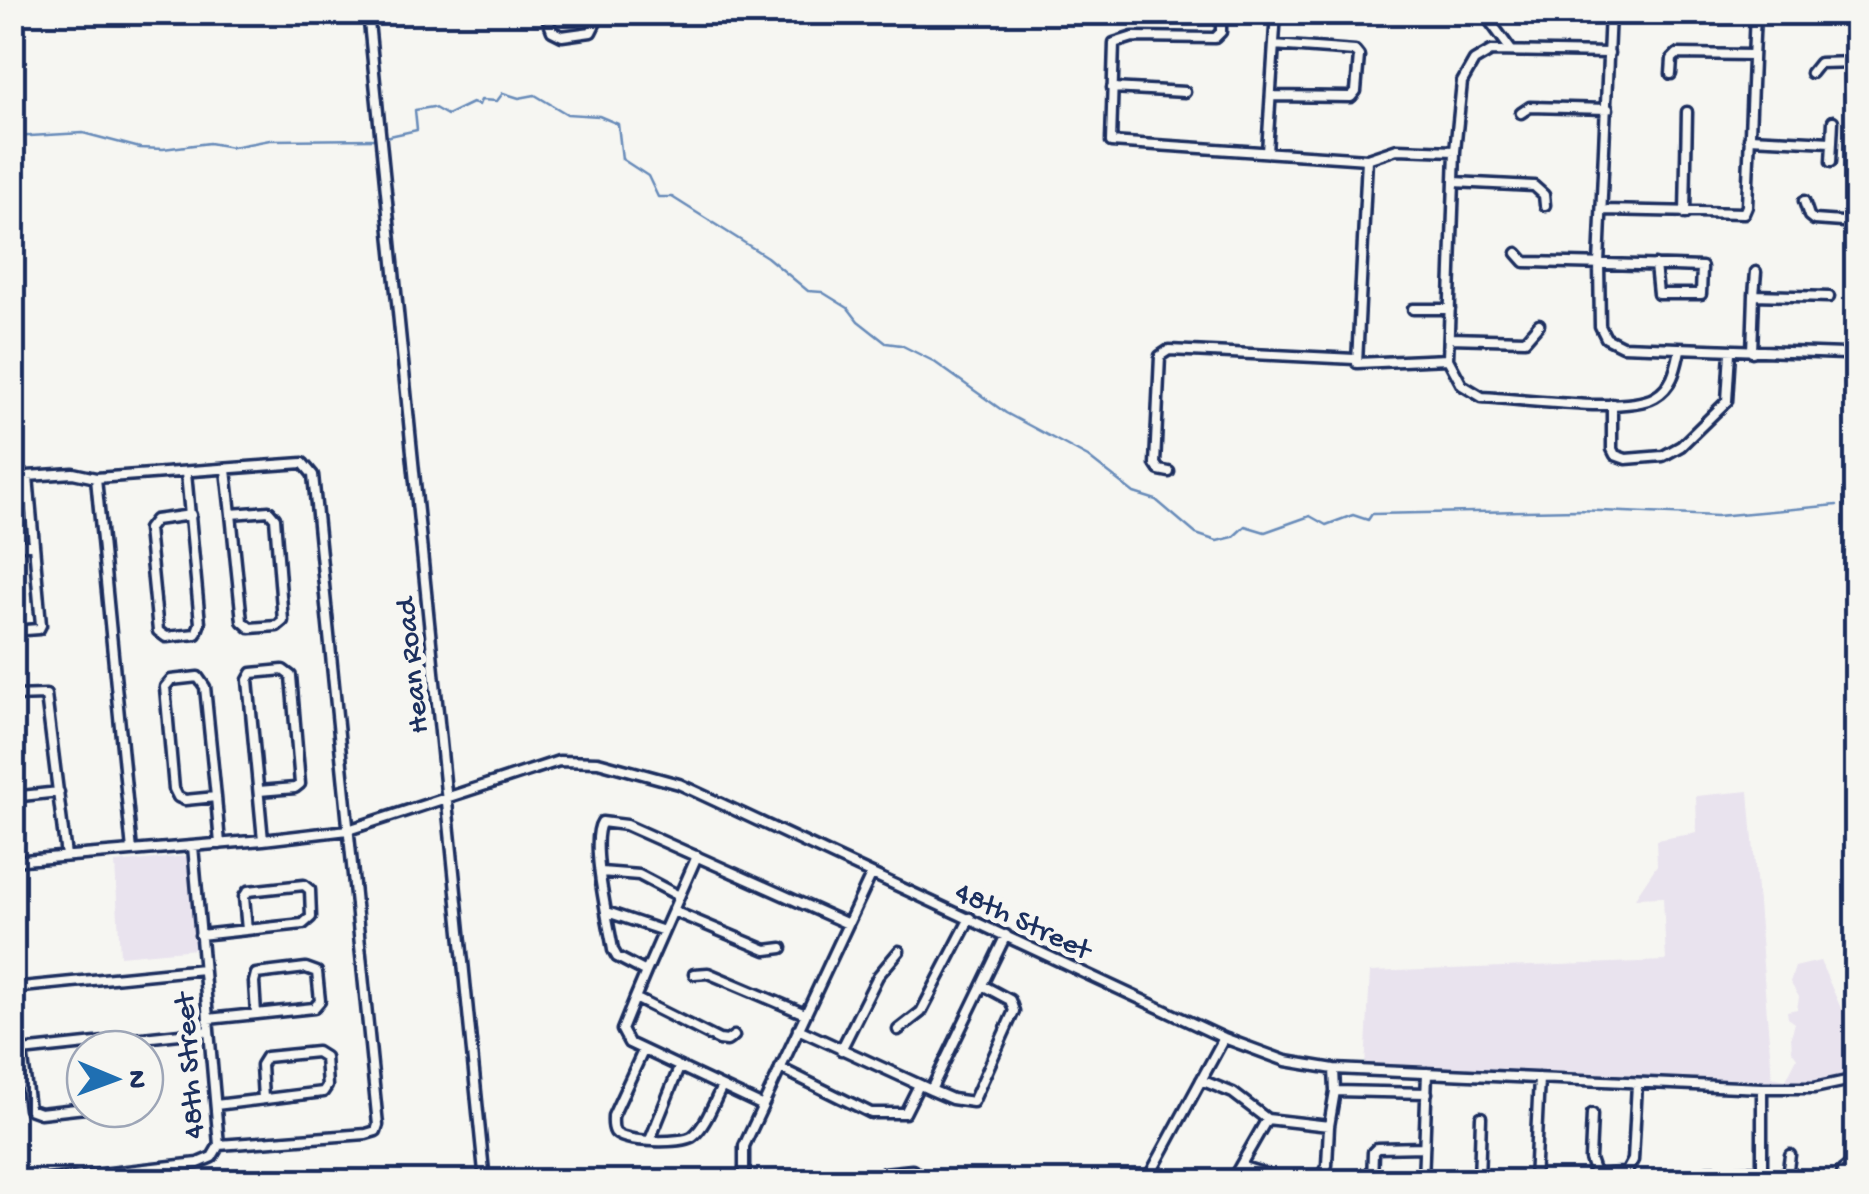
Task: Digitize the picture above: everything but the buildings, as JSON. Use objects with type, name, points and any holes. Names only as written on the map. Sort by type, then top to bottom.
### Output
[{"type":"street","name":"Hean Road","points":[[368,12],[484,1182]]},
{"type":"street","points":[[544,12],[552,31],[562,36],[591,32],[601,12]]},
{"type":"street","points":[[1221,12],[1221,32],[1216,38],[1133,37],[1114,43],[1110,142],[1367,159],[1397,149],[1456,151]]},
{"type":"street","points":[[1267,152],[1276,12]]},
{"type":"street","points":[[1483,12],[1512,50]]},
{"type":"street","points":[[1610,12],[1599,264],[1600,326],[1606,338],[1622,346],[1680,350],[1845,354],[1856,350]]},
{"type":"street","points":[[1604,210],[1744,214],[1755,12]]},
{"type":"street","points":[[1270,96],[1351,97],[1356,91],[1359,56],[1355,51],[1274,45]]},
{"type":"street","points":[[1609,52],[1491,51],[1465,74],[1454,182],[1448,360],[1462,386],[1482,397],[1612,404],[1657,396],[1675,373],[1680,350]]},
{"type":"street","points":[[1671,74],[1672,59],[1677,54],[1753,55]]},
{"type":"street","points":[[1811,73],[1819,63],[1856,62]]},
{"type":"street","points":[[1112,88],[1185,92]]},
{"type":"street","points":[[1521,113],[1530,107],[1608,109]]},
{"type":"street","points":[[1685,214],[1688,112]]},
{"type":"street","points":[[1831,162],[1833,121]]},
{"type":"street","points":[[1750,138],[1831,142]]},
{"type":"street","points":[[1355,359],[1367,159]]},
{"type":"street","points":[[1454,182],[1534,186],[1544,195],[1545,205]]},
{"type":"street","points":[[1804,202],[1814,220],[1856,223]]},
{"type":"street","points":[[1517,253],[1526,262],[1655,265],[1702,267],[1701,294],[1658,294],[1655,265]]},
{"type":"street","points":[[1752,352],[1756,272]]},
{"type":"street","points":[[1754,294],[1828,298]]},
{"type":"street","points":[[1414,310],[1450,309]]},
{"type":"street","points":[[1449,338],[1525,340],[1539,324]]},
{"type":"street","points":[[1169,472],[1155,464],[1160,356],[1169,350],[1355,359],[1358,363],[1448,360]]},
{"type":"street","points":[[1612,404],[1615,455],[1626,459],[1672,452],[1724,407],[1730,352]]},
{"type":"street","points":[[12,478],[73,473],[96,478],[186,474],[303,463],[313,474],[378,1126],[366,1134],[218,1145]]},
{"type":"street","points":[[226,470],[242,621],[250,628],[278,626],[284,619],[274,514],[266,510],[231,514]]},
{"type":"street","points":[[186,474],[190,515],[199,631],[162,636],[157,627],[148,529],[155,520],[190,515]]},
{"type":"street","points":[[12,631],[41,628],[28,476]]},
{"type":"street","points":[[96,478],[132,851]]},
{"type":"street","points":[[12,546],[34,544]]},
{"type":"street","points":[[259,792],[296,788],[300,784],[291,676],[283,670],[252,673],[248,680],[263,840]]},
{"type":"street","points":[[216,797],[184,800],[176,794],[166,687],[171,680],[198,677],[204,683],[216,797],[220,844]]},
{"type":"street","points":[[12,696],[46,695],[66,856]]},
{"type":"street","name":"48th Street","points":[[12,861],[348,830],[559,762],[598,762],[679,784],[1224,1038],[1286,1061],[1334,1069],[1762,1088],[1814,1088],[1856,1079]]},
{"type":"street","points":[[12,796],[59,792]]},
{"type":"street","points":[[646,972],[614,954],[600,872],[597,830],[602,822],[626,825],[848,924]]},
{"type":"street","name":"48th Street","points":[[30,1182],[198,1163],[212,1158],[218,1145],[216,1105],[192,846]]},
{"type":"street","points":[[696,856],[622,1026],[622,1035],[629,1044],[762,1105]]},
{"type":"street","points":[[600,872],[632,873],[679,896]]},
{"type":"street","points":[[728,1182],[744,1180],[742,1152],[871,875]]},
{"type":"street","points":[[200,936],[247,930],[310,920],[308,886],[248,891],[244,897],[247,930]]},
{"type":"street","points":[[673,911],[766,950],[782,948]]},
{"type":"street","points":[[607,912],[664,932]]},
{"type":"street","points":[[898,1030],[921,1012],[970,918]]},
{"type":"street","points":[[930,1090],[1006,935]]},
{"type":"street","points":[[841,1050],[878,976],[900,951]]},
{"type":"street","points":[[208,1019],[256,1014],[318,1005],[318,972],[306,968],[256,974],[256,1014]]},
{"type":"street","points":[[12,988],[203,969]]},
{"type":"street","points":[[694,974],[708,973],[805,1014]]},
{"type":"street","points":[[798,1029],[930,1090],[974,1102],[1014,1011],[1010,1000],[982,985]]},
{"type":"street","points":[[635,998],[719,1040],[727,1041],[734,1036]]},
{"type":"street","points":[[165,1035],[208,1030]]},
{"type":"street","points":[[1146,1182],[1224,1038]]},
{"type":"street","points":[[65,1046],[17,1051],[29,1108],[40,1113],[65,1110]]},
{"type":"street","points":[[643,1051],[612,1122],[621,1137],[684,1140],[692,1136],[722,1087]]},
{"type":"street","points":[[216,1105],[323,1092],[327,1086],[325,1056],[317,1052],[266,1057],[260,1065],[263,1099]]},
{"type":"street","points":[[650,1140],[680,1068]]},
{"type":"street","points":[[780,1068],[882,1115],[905,1113],[919,1085]]},
{"type":"street","points":[[1240,1166],[1272,1176],[1320,1177],[1327,1165],[1336,1091],[1334,1069]]},
{"type":"street","points":[[1424,1182],[1427,1073]]},
{"type":"street","points":[[1534,1182],[1539,1078]]},
{"type":"street","points":[[1202,1080],[1233,1093],[1267,1120],[1329,1126]]},
{"type":"street","points":[[1592,1114],[1590,1159],[1594,1172],[1626,1174],[1633,1160],[1638,1083]]},
{"type":"street","points":[[1762,1088],[1765,1182]]},
{"type":"street","points":[[1336,1091],[1426,1094]]},
{"type":"street","points":[[1479,1182],[1481,1118]]},
{"type":"street","points":[[1231,1182],[1267,1120]]},
{"type":"street","points":[[1372,1182],[1376,1148],[1424,1147]]},
{"type":"street","points":[[1786,1182],[1790,1155]]},
{"type":"street","points":[[1844,1182],[1842,1171],[1856,1160]]},
{"type":"street","points":[[880,1182],[884,1173],[912,1170],[918,1173],[919,1182]]},
{"type":"street","points":[[1695,1182],[1701,1173],[1707,1172],[1762,1171]]},
{"type":"street","points":[[798,1182],[826,1178],[834,1182]]},
{"type":"shaded area","points":[[1749,791],[1772,1077],[1786,1080],[1797,1058],[1791,1036],[1795,1023],[1788,1018],[1787,1011],[1797,1009],[1799,997],[1790,982],[1795,967],[1820,961],[1856,1042],[1856,1076],[1808,1087],[1365,1068],[1370,972],[1666,961],[1663,897],[1635,898],[1657,865],[1656,840],[1697,833],[1696,796]]},
{"type":"shaded area","points":[[187,856],[196,949],[120,956],[115,863]]},
{"type":"waterway","points":[[385,137],[417,130],[415,110],[433,107],[447,115],[472,103],[479,105],[481,100],[497,101],[503,93],[519,98],[535,95],[567,114],[599,116],[618,124],[622,159],[648,176],[658,197],[672,197],[767,257],[808,291],[822,292],[848,308],[886,343],[901,345],[933,361],[1006,413],[1088,457],[1134,493],[1156,500],[1196,534],[1217,541],[1233,537],[1245,526],[1265,532],[1310,516],[1326,525],[1353,515],[1368,520],[1372,514],[1578,510],[1717,516],[1837,505]]},
{"type":"waterway","points":[[12,137],[83,133],[140,148],[163,149],[209,143],[232,147],[270,140],[378,139]]},
{"type":"waterway","points":[[1844,504],[1856,503]]}]
